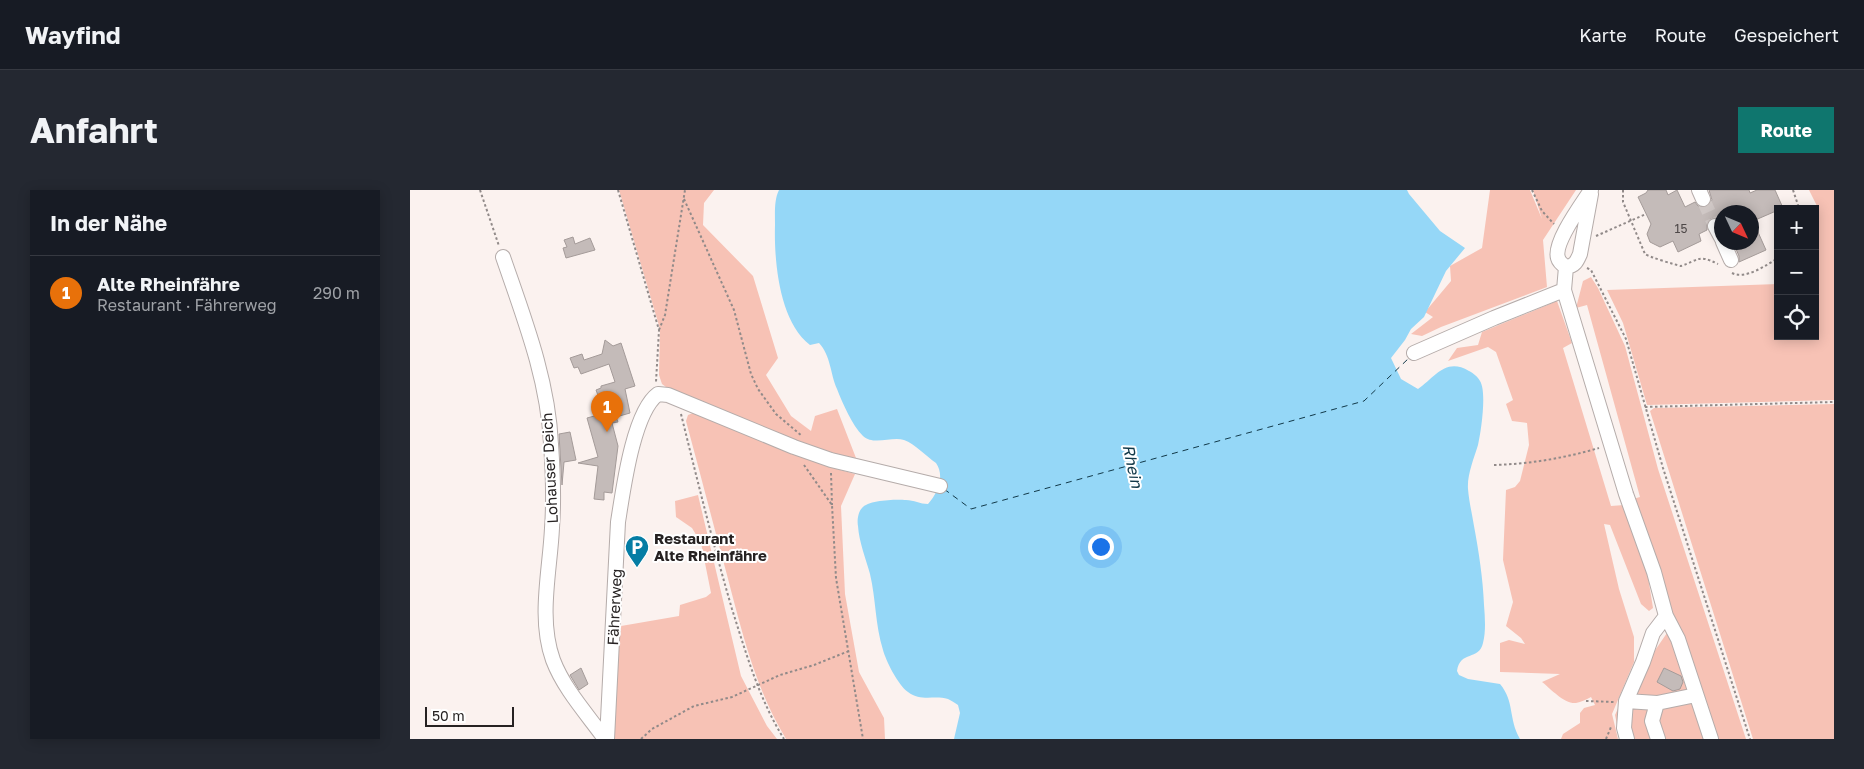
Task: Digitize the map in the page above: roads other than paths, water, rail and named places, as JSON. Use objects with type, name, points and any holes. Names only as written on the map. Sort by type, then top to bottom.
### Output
[{"type":"street","points":[[1571,265],[1561,264],[1558,258],[1558,245],[1591,190]]},
{"type":"street","points":[[1591,190],[1584,241],[1571,265],[1564,290],[1626,494],[1654,572],[1666,616],[1678,639],[1711,739]]},
{"type":"street","points":[[1724,250],[1727,266]]},
{"type":"street","name":"Lohauser Deich","points":[[503,257],[540,369],[548,417],[551,444],[552,526],[546,599],[547,630],[552,658],[560,676],[606,739]]},
{"type":"street","points":[[1414,353],[1564,290]]},
{"type":"street","name":"Fährerweg","points":[[606,739],[618,522],[631,454],[650,399],[658,394],[677,399],[799,442],[831,460],[940,486]]},
{"type":"street","points":[[1627,739],[1624,728],[1626,701],[1643,662],[1652,632],[1666,616]]},
{"type":"street","points":[[1626,701],[1657,703],[1696,695]]},
{"type":"street","points":[[1657,703],[1652,721],[1658,739]]},
{"type":"water","name":"Rhein","points":[[779,190],[1407,190],[1440,231],[1465,248],[1446,271],[1424,317],[1411,329],[1391,358],[1401,379],[1418,389],[1441,370],[1454,366],[1461,367],[1472,373],[1477,377],[1482,386],[1483,412],[1481,431],[1470,472],[1468,489],[1482,576],[1485,634],[1481,649],[1462,660],[1457,671],[1459,675],[1468,679],[1500,684],[1508,697],[1516,731],[1520,739],[954,739],[960,713],[958,705],[948,699],[923,698],[908,692],[896,679],[887,660],[880,641],[872,583],[861,544],[858,524],[861,510],[870,503],[909,500],[928,504],[935,495],[939,484],[939,468],[936,463],[916,447],[904,440],[878,441],[867,439],[863,436],[845,408],[823,348],[819,343],[810,345],[791,321],[780,290],[777,272],[775,207]]},
{"type":"tunnel","points":[[1703,199],[1714,224]]},
{"type":"place","name":"Alte Rheinfähre","points":[[607,432]]},
{"type":"place","name":"Restaurant Alte Rheinfähre","points":[[637,568]]}]
